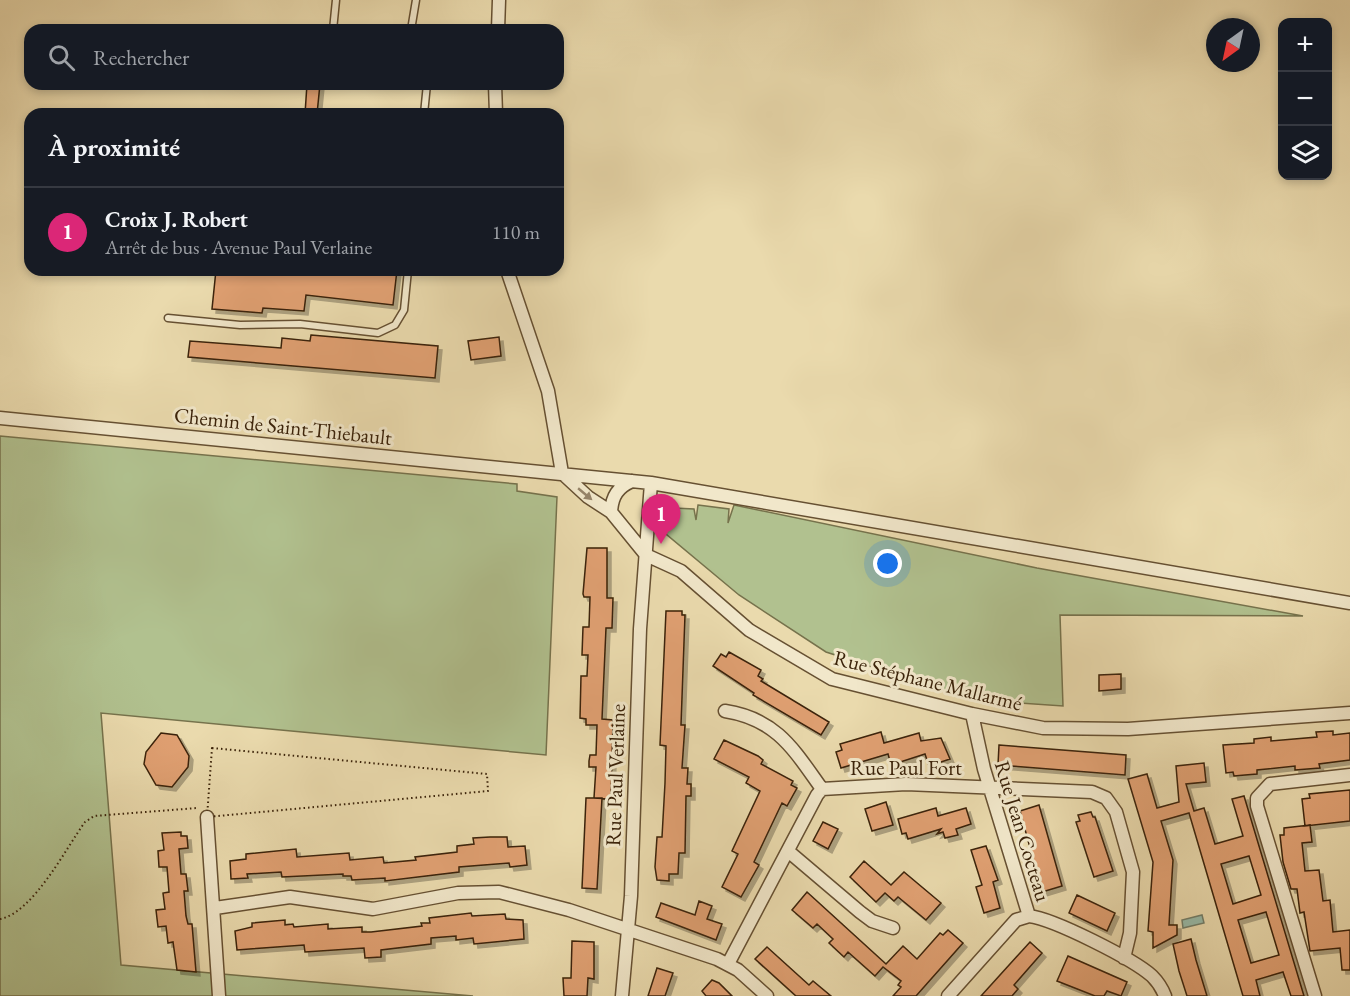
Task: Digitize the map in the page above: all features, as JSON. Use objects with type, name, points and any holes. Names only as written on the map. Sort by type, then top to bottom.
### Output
[{"type":"street","points":[[498,24],[499,0]]},
{"type":"street","points":[[495,90],[496,108]]},
{"type":"street","points":[[509,276],[548,391],[562,473]]},
{"type":"street","name":"Chemin de Saint-Thiebault","points":[[0,418],[651,483],[1350,603]]},
{"type":"street","name":"Rue Stéphane Mallarmé","points":[[562,473],[588,498],[611,512],[646,555],[681,571],[749,630],[832,679],[972,714],[1043,728],[1128,729],[1350,712]]},
{"type":"street","points":[[611,512],[615,495],[621,486],[634,481]]},
{"type":"street","name":"Rue Paul Verlaine","points":[[622,996],[629,930],[640,629],[651,483]]},
{"type":"street","name":"Rue Paul Fort","points":[[725,711],[752,717],[780,733],[822,789]]},
{"type":"street","name":"Rue Jean Cocteau","points":[[948,996],[1016,920],[1029,916],[990,787],[972,714]]},
{"type":"street","points":[[1315,996],[1257,806],[1257,798],[1270,784],[1350,776]]},
{"type":"street","name":"Rue Paul Fort","points":[[822,789],[906,784],[1092,792],[1111,803],[1130,856],[1134,882],[1130,933],[1124,958]]},
{"type":"street","name":"Rue Paul Fort","points":[[728,964],[822,789]]},
{"type":"street","points":[[208,812],[219,996]]},
{"type":"street","points":[[788,851],[872,921],[893,928]]},
{"type":"street","points":[[215,908],[290,897],[372,909],[458,893],[499,892],[550,904],[728,964],[767,996]]},
{"type":"street","points":[[1029,916],[1044,920],[1124,958],[1153,977],[1165,996]]},
{"type":"lane","points":[[334,24],[336,0]]},
{"type":"lane","points":[[412,24],[416,0]]},
{"type":"lane","points":[[425,108],[427,90]]},
{"type":"lane","points":[[168,318],[240,325],[300,324],[378,333],[395,325],[404,310],[407,276]]},
{"type":"path","points":[[0,919],[17,911],[34,895],[85,822],[94,816],[208,812],[488,791],[487,774],[212,748],[208,812]]},
{"type":"green space","points":[[0,436],[517,484],[517,491],[557,497],[546,755],[101,713],[121,965],[473,996],[0,996]]},
{"type":"green space","points":[[698,505],[729,509],[728,523],[734,505],[1037,568],[1303,616],[1060,615],[1063,706],[974,700],[826,652],[739,595],[666,534],[665,525],[674,508],[694,509],[696,520]]},
{"type":"shaded area","points":[[1202,915],[1204,923],[1183,928],[1182,920]]},
{"type":"building","points":[[307,90],[319,90],[318,108],[305,108]]},
{"type":"building","points":[[215,276],[396,276],[393,305],[306,295],[304,311],[263,308],[262,313],[212,309]]},
{"type":"building","points":[[311,335],[438,346],[435,378],[188,357],[190,341],[281,348],[282,338],[310,341]]},
{"type":"building","points":[[499,337],[501,356],[471,360],[468,341]]},
{"type":"building","points":[[587,548],[607,548],[607,598],[613,598],[612,628],[606,628],[602,719],[613,720],[611,799],[594,798],[596,767],[589,767],[589,761],[590,755],[596,755],[597,725],[586,725],[586,719],[580,718],[581,676],[587,676],[588,655],[582,655],[583,627],[589,627],[590,597],[584,597],[583,594]]},
{"type":"building","points":[[666,611],[682,611],[682,615],[685,615],[681,725],[685,725],[682,768],[688,768],[687,784],[691,784],[691,796],[686,796],[685,853],[679,853],[678,874],[669,874],[669,881],[657,880],[655,867],[657,837],[662,837],[665,783],[666,746],[660,745]]},
{"type":"building","points":[[729,652],[761,670],[758,676],[763,679],[761,681],[829,722],[821,735],[753,695],[754,693],[713,666],[721,654],[726,657]]},
{"type":"building","points":[[1121,674],[1121,689],[1099,691],[1099,675]]},
{"type":"building","points":[[1333,731],[1333,735],[1350,733],[1350,760],[1319,764],[1320,768],[1295,770],[1295,766],[1257,770],[1257,774],[1234,776],[1233,772],[1226,773],[1223,745],[1254,743],[1254,739],[1271,737],[1271,741],[1317,737],[1316,732]]},
{"type":"building","points":[[881,732],[884,743],[919,733],[921,741],[941,738],[950,759],[929,766],[925,754],[891,765],[888,754],[841,768],[836,752],[842,750],[840,744]]},
{"type":"building","points":[[161,733],[177,735],[189,756],[188,767],[172,787],[156,785],[144,764],[146,752]]},
{"type":"building","points":[[724,740],[758,756],[763,760],[761,764],[793,781],[791,785],[797,788],[787,806],[782,803],[754,862],[759,865],[741,897],[722,887],[738,854],[732,851],[760,791],[746,783],[749,777],[714,759]]},
{"type":"building","points":[[999,745],[1126,755],[1125,775],[998,765]]},
{"type":"building","points":[[1204,763],[1206,782],[1186,784],[1194,811],[1204,808],[1215,844],[1243,836],[1232,799],[1244,796],[1304,996],[1291,996],[1283,972],[1256,980],[1260,996],[1243,996],[1189,813],[1161,821],[1173,860],[1169,925],[1177,925],[1177,935],[1153,948],[1153,932],[1148,931],[1153,862],[1128,779],[1147,774],[1157,808],[1179,802],[1176,766]],"holes":[[[1249,856],[1261,895],[1233,904],[1221,864]],[[1266,912],[1279,955],[1251,963],[1238,920]]]},
{"type":"building","points":[[1350,790],[1350,821],[1305,826],[1302,799],[1310,798],[1309,794]]},
{"type":"building","points":[[586,798],[602,798],[597,889],[582,888]]},
{"type":"building","points":[[886,802],[893,825],[872,831],[865,809]]},
{"type":"building","points":[[1039,805],[1062,886],[1042,892],[1020,811]]},
{"type":"building","points":[[936,808],[938,816],[966,808],[971,824],[956,829],[958,835],[945,838],[943,832],[937,834],[941,829],[908,839],[906,833],[902,834],[898,819]]},
{"type":"building","points":[[1091,812],[1095,817],[1113,871],[1094,877],[1076,822],[1080,821],[1078,815]]},
{"type":"building","points":[[823,822],[838,829],[828,849],[813,841]]},
{"type":"building","points":[[1310,825],[1312,842],[1302,843],[1305,871],[1319,870],[1323,901],[1330,900],[1333,932],[1350,930],[1350,970],[1342,970],[1340,948],[1310,951],[1304,912],[1300,913],[1297,889],[1291,889],[1283,862],[1280,835],[1284,835],[1284,828]]},
{"type":"building","points":[[181,832],[181,836],[187,836],[188,848],[179,849],[181,874],[186,874],[188,891],[184,891],[186,916],[188,924],[192,924],[196,972],[177,970],[173,942],[168,943],[166,926],[158,927],[156,910],[165,909],[163,893],[169,892],[167,867],[159,867],[158,851],[164,850],[162,833]]},
{"type":"building","points":[[507,837],[508,847],[525,846],[527,865],[510,867],[509,863],[459,867],[459,872],[385,881],[385,878],[352,880],[351,876],[343,876],[343,874],[282,877],[281,872],[247,874],[248,878],[231,879],[230,861],[246,859],[246,854],[296,849],[297,857],[349,853],[350,860],[383,857],[384,863],[416,860],[415,857],[457,852],[457,846],[474,844],[473,838]]},
{"type":"building","points":[[986,846],[998,880],[993,882],[1000,908],[984,913],[976,887],[982,885],[971,850]]},
{"type":"building","points":[[864,861],[891,885],[904,872],[941,903],[926,920],[898,897],[894,901],[885,893],[876,902],[850,877]]},
{"type":"building","points":[[807,892],[886,964],[903,946],[917,959],[940,933],[943,935],[948,930],[963,943],[916,996],[893,996],[901,987],[898,985],[901,981],[883,967],[875,976],[848,952],[844,957],[829,943],[833,939],[817,924],[813,928],[792,910]]},
{"type":"building","points":[[1077,895],[1115,913],[1107,931],[1069,913]]},
{"type":"building","points":[[699,901],[712,906],[707,919],[722,924],[716,940],[656,917],[661,903],[695,915]]},
{"type":"building","points":[[471,913],[472,916],[505,914],[506,919],[523,920],[524,939],[474,944],[473,938],[456,940],[456,936],[431,938],[431,944],[381,950],[381,957],[365,958],[364,948],[305,952],[304,945],[237,950],[235,931],[252,927],[252,923],[285,920],[285,925],[293,924],[294,927],[328,924],[328,929],[362,927],[362,932],[371,932],[422,926],[421,923],[430,923],[429,918]]},
{"type":"building","points":[[1191,939],[1207,996],[1187,996],[1179,971],[1173,944]]},
{"type":"building","points":[[572,941],[594,942],[594,979],[588,978],[587,996],[564,996],[563,978],[571,978]]},
{"type":"building","points":[[1030,942],[1042,953],[1014,985],[1018,989],[1012,996],[981,996]]},
{"type":"building","points":[[767,947],[809,985],[813,981],[831,996],[796,996],[755,959]]},
{"type":"building","points":[[1068,956],[1127,982],[1121,996],[1107,991],[1104,996],[1095,996],[1057,981]]},
{"type":"building","points":[[657,968],[673,973],[665,996],[648,996]]},
{"type":"building","points":[[712,980],[719,983],[732,996],[706,996],[702,991]]},
{"type":"place","name":"Croix J. Robert","points":[[661,544]]}]
